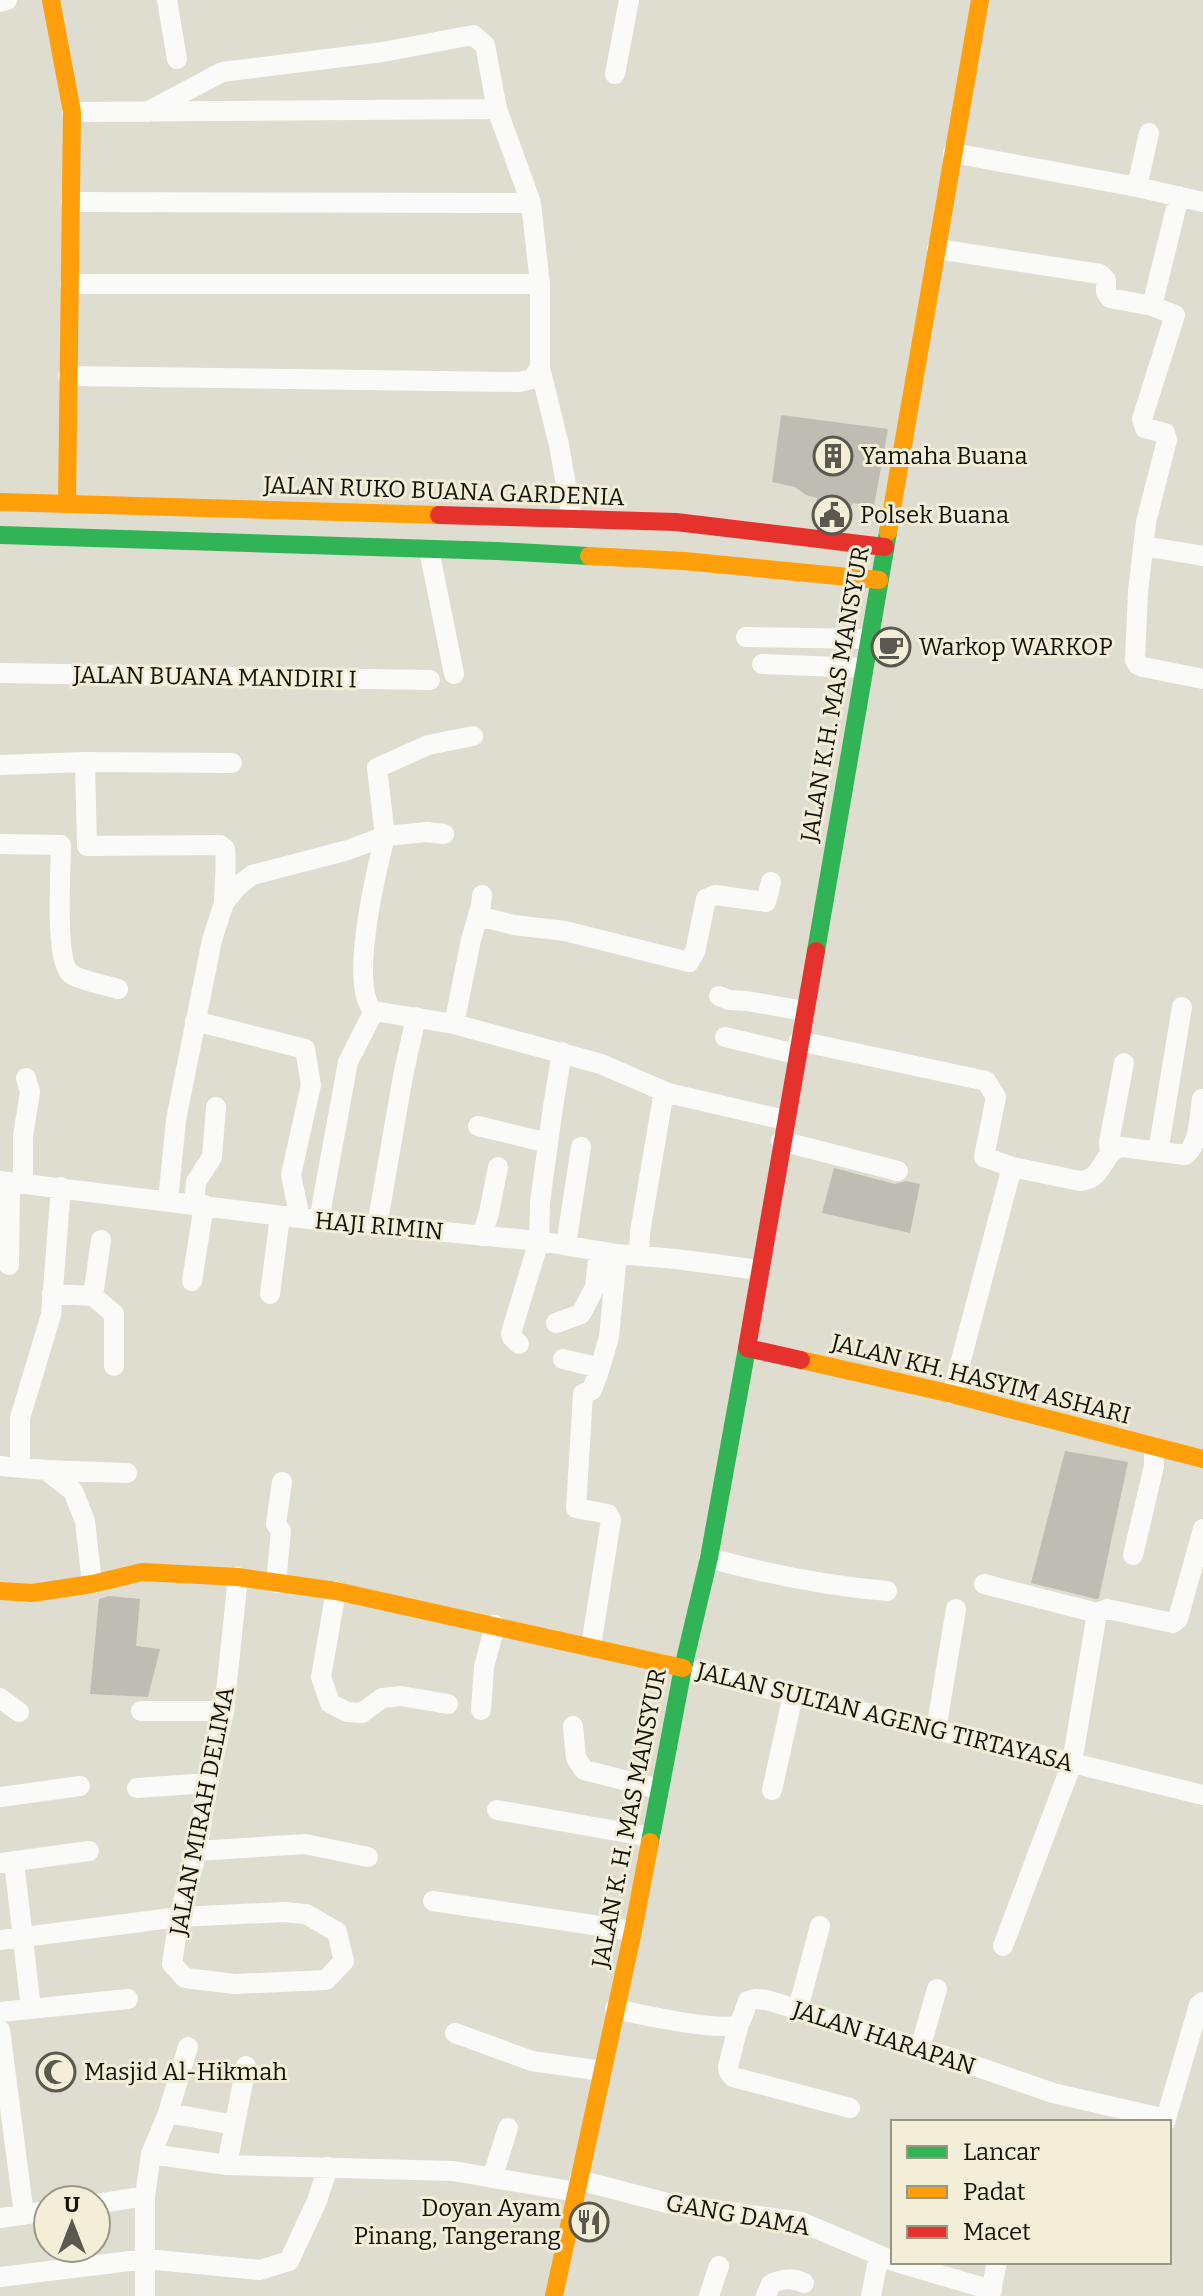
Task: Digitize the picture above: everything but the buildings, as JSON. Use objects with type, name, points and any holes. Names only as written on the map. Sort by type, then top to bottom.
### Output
[{"type":"main road","points":[[51,0],[72,112],[67,503]]},
{"type":"main road","name":"JALAN K.H. MAS MANSYUR","points":[[747,1348],[980,0]]},
{"type":"main road","name":"JALAN RUKO BUANA GARDENIA","points":[[0,502],[676,522],[885,547]]},
{"type":"main road","points":[[192,507],[192,541]]},
{"type":"main road","points":[[497,516],[497,551]]},
{"type":"main road","points":[[0,535],[497,551],[684,561],[879,580]]},
{"type":"main road","points":[[833,541],[840,558],[833,576]]},
{"type":"main road","name":"JALAN KH. HASYIM ASHARI","points":[[747,1348],[952,1394],[1203,1459]]},
{"type":"main road","name":"JALAN K. H. MAS MANSYUR","points":[[554,2296],[633,1931],[683,1668],[709,1558],[747,1348]]},
{"type":"main road","name":"JALAN SULTAN AGENG TIRTAYASA","points":[[0,1591],[32,1593],[92,1584],[142,1572],[238,1577],[336,1591],[683,1668]]},
{"type":"street","points":[[0,2],[7,0]]},
{"type":"street","points":[[615,74],[629,0]]},
{"type":"street","points":[[172,1],[177,59]]},
{"type":"street","points":[[147,112],[222,72],[383,52],[473,35],[485,45],[497,109],[531,203],[540,284],[540,368],[559,445],[572,519]]},
{"type":"street","points":[[72,112],[497,109]]},
{"type":"street","points":[[1137,187],[1149,133]]},
{"type":"street","points":[[953,153],[1203,202]]},
{"type":"street","points":[[1152,306],[1179,196]]},
{"type":"street","points":[[71,202],[531,203]]},
{"type":"street","points":[[937,249],[1100,274],[1106,280],[1107,296],[1110,298],[1152,306],[1174,314],[1142,419],[1145,428],[1165,433],[1167,440],[1146,522],[1135,660],[1143,667],[1203,679]]},
{"type":"street","points":[[70,284],[540,284]]},
{"type":"street","points":[[68,376],[519,382],[532,379],[540,368]]},
{"type":"street","points":[[1143,546],[1203,556]]},
{"type":"street","points":[[429,550],[454,674]]},
{"type":"street","points":[[746,637],[869,639]]},
{"type":"street","points":[[762,664],[864,668]]},
{"type":"street","name":"JALAN BUANA MANDIRI I","points":[[0,673],[430,680]]},
{"type":"street","points":[[473,736],[428,745],[377,768],[385,836],[363,948],[368,1006],[374,1011],[454,1024],[562,1052],[601,1064],[664,1091],[785,1120]]},
{"type":"street","points":[[85,762],[87,846],[220,845],[225,849],[224,903],[212,940],[176,1120],[168,1201]]},
{"type":"street","points":[[0,765],[232,763]]},
{"type":"street","points":[[224,903],[252,875],[348,850],[385,836],[427,832],[444,834]]},
{"type":"street","points":[[0,844],[61,845],[60,927],[65,966],[73,975],[118,989]]},
{"type":"street","points":[[478,916],[514,925],[565,931],[689,962],[695,952],[706,899],[715,895],[766,902],[771,882]]},
{"type":"street","points":[[454,1024],[482,895]]},
{"type":"street","points":[[719,996],[804,1011]]},
{"type":"street","points":[[1158,1152],[1182,1007]]},
{"type":"street","points":[[270,1294],[299,1218],[348,1062],[374,1011]]},
{"type":"street","points":[[377,1226],[416,1017]]},
{"type":"street","points":[[195,1021],[305,1049],[311,1085],[291,1175],[299,1218]]},
{"type":"street","points":[[725,1037],[986,1081],[996,1097],[984,1157],[1012,1167],[1080,1181],[1096,1176],[1110,1153],[1121,1147],[1185,1155],[1191,1151],[1203,1098]]},
{"type":"street","points":[[519,1344],[511,1333],[539,1241],[540,1202],[562,1052]]},
{"type":"street","points":[[1110,1153],[1109,1142],[1124,1063]]},
{"type":"street","points":[[9,1265],[11,1182],[30,1092],[26,1078]]},
{"type":"street","points":[[639,1255],[640,1232],[664,1091]]},
{"type":"street","points":[[192,1281],[199,1204],[196,1182],[212,1157],[216,1107]]},
{"type":"street","points":[[478,1126],[548,1143]]},
{"type":"street","points":[[781,1141],[898,1171]]},
{"type":"street","points":[[566,1245],[581,1147]]},
{"type":"street","points":[[482,1236],[498,1167]]},
{"type":"street","points":[[952,1394],[1012,1167]]},
{"type":"street","name":"HAJI RIMIN","points":[[11,1182],[299,1218],[539,1241],[759,1270]]},
{"type":"street","points":[[61,1187],[51,1315],[10,1417],[10,1467],[127,1473]]},
{"type":"street","points":[[93,1296],[101,1240]]},
{"type":"street","points":[[556,1323],[581,1314],[608,1252]]},
{"type":"street","points":[[591,1646],[611,1520],[608,1514],[576,1508],[583,1394],[592,1390],[609,1337],[608,1252]]},
{"type":"street","points":[[52,1294],[93,1296],[114,1314],[114,1366]]},
{"type":"street","points":[[563,1359],[600,1368]]},
{"type":"street","points":[[1133,1555],[1154,1466],[1154,1447]]},
{"type":"street","points":[[46,1470],[73,1491],[85,1521],[92,1584]]},
{"type":"street","points":[[276,1583],[281,1531],[276,1524],[282,1482]]},
{"type":"street","points":[[984,1584],[1097,1613],[1107,1609],[1176,1622],[1203,1529]]},
{"type":"street","points":[[709,1558],[753,1570],[845,1587],[887,1591]]},
{"type":"street","name":"JALAN MIRAH DELIMA","points":[[179,1917],[284,1912],[306,1914],[337,1932],[344,1961],[326,1980],[235,1984],[185,1978],[172,1964],[179,1917],[197,1851],[224,1711],[238,1577]]},
{"type":"street","points":[[336,1591],[321,1677],[330,1703],[347,1712],[362,1713],[382,1698],[401,1696],[448,1704]]},
{"type":"street","points":[[936,1730],[956,1609]]},
{"type":"street","points":[[1003,1946],[1072,1763],[1097,1613]]},
{"type":"street","points":[[481,1710],[484,1667],[495,1625]]},
{"type":"street","name":"JALAN SULTAN AGENG TIRTAYASA","points":[[683,1668],[1203,1795]]},
{"type":"street","points":[[772,1790],[793,1695]]},
{"type":"street","points":[[0,1698],[19,1712]]},
{"type":"street","points":[[141,1711],[224,1711]]},
{"type":"street","points":[[573,1726],[576,1758],[584,1770],[659,1789]]},
{"type":"street","points":[[137,1788],[208,1783]]},
{"type":"street","points":[[0,1797],[80,1786]]},
{"type":"street","points":[[497,1810],[651,1837]]},
{"type":"street","points":[[197,1851],[305,1844],[368,1857]]},
{"type":"street","points":[[31,2009],[24,1937],[7,1862],[89,1851]]},
{"type":"street","points":[[433,1901],[633,1931]]},
{"type":"street","points":[[0,1940],[179,1917]]},
{"type":"street","points":[[798,2009],[820,1926]]},
{"type":"street","points":[[920,2049],[937,1989]]},
{"type":"street","points":[[0,2012],[128,1999]]},
{"type":"street","name":"JALAN HARAPAN","points":[[739,2023],[748,2001],[755,1999],[798,2009],[1053,2093],[1162,2120]]},
{"type":"street","points":[[1166,2120],[1199,2005],[1203,2002]]},
{"type":"street","points":[[615,2009],[709,2027],[733,2027],[739,2023]]},
{"type":"street","points":[[739,2023],[728,2067],[733,2077],[850,2108]]},
{"type":"street","points":[[0,2030],[24,2215]]},
{"type":"street","points":[[455,2033],[532,2061],[602,2071]]},
{"type":"street","points":[[145,2296],[145,2196],[151,2154],[168,2113],[188,2047]]},
{"type":"street","points":[[227,2165],[246,2066]]},
{"type":"street","points":[[168,2113],[235,2125]]},
{"type":"street","points":[[492,2178],[508,2128]]},
{"type":"street","name":"GANG DAMA","points":[[151,2154],[227,2165],[453,2171],[578,2186],[667,2203],[801,2222],[889,2260]]},
{"type":"street","points":[[0,2277],[146,2259],[260,2270],[289,2261],[317,2201],[328,2167]]},
{"type":"street","points":[[112,2201],[145,2196]]},
{"type":"street","points":[[0,2218],[32,2214]]},
{"type":"street","points":[[871,2296],[889,2260]]},
{"type":"street","name":"GANG DAMA","points":[[901,2264],[991,2293]]},
{"type":"street","points":[[991,2293],[997,2264]]},
{"type":"street","points":[[709,2296],[719,2266]]},
{"type":"street","points":[[766,2296],[771,2284],[779,2280],[796,2279],[804,2283]]},
{"type":"traffic: fast","points":[[816,951],[888,532]]},
{"type":"traffic: fast","points":[[0,535],[589,556]]},
{"type":"traffic: fast","points":[[650,1842],[683,1668],[709,1558],[747,1348]]},
{"type":"traffic: slow","points":[[51,0],[72,112],[67,503]]},
{"type":"traffic: slow","points":[[888,532],[980,0]]},
{"type":"traffic: slow","points":[[0,502],[439,515]]},
{"type":"traffic: slow","points":[[589,556],[684,561],[879,580]]},
{"type":"traffic: slow","points":[[801,1360],[952,1394],[1203,1459]]},
{"type":"traffic: slow","points":[[0,1591],[32,1593],[92,1584],[142,1572],[238,1577],[336,1591],[683,1668]]},
{"type":"traffic: slow","points":[[554,2296],[650,1842]]},
{"type":"traffic: jam","points":[[439,515],[676,522],[885,547]]},
{"type":"traffic: jam","points":[[801,1360],[747,1348],[816,951]]},
{"type":"place","name":"Yamaha Buana","points":[[833,456]]},
{"type":"place","name":"Polsek Buana","points":[[832,515]]},
{"type":"place","name":"Warkop WARKOP","points":[[891,647]]},
{"type":"place","name":"Masjid Al-Hikmah","points":[[56,2072]]},
{"type":"place","name":"Doyan Ayam Pinang, Tangerang","points":[[589,2222]]}]
